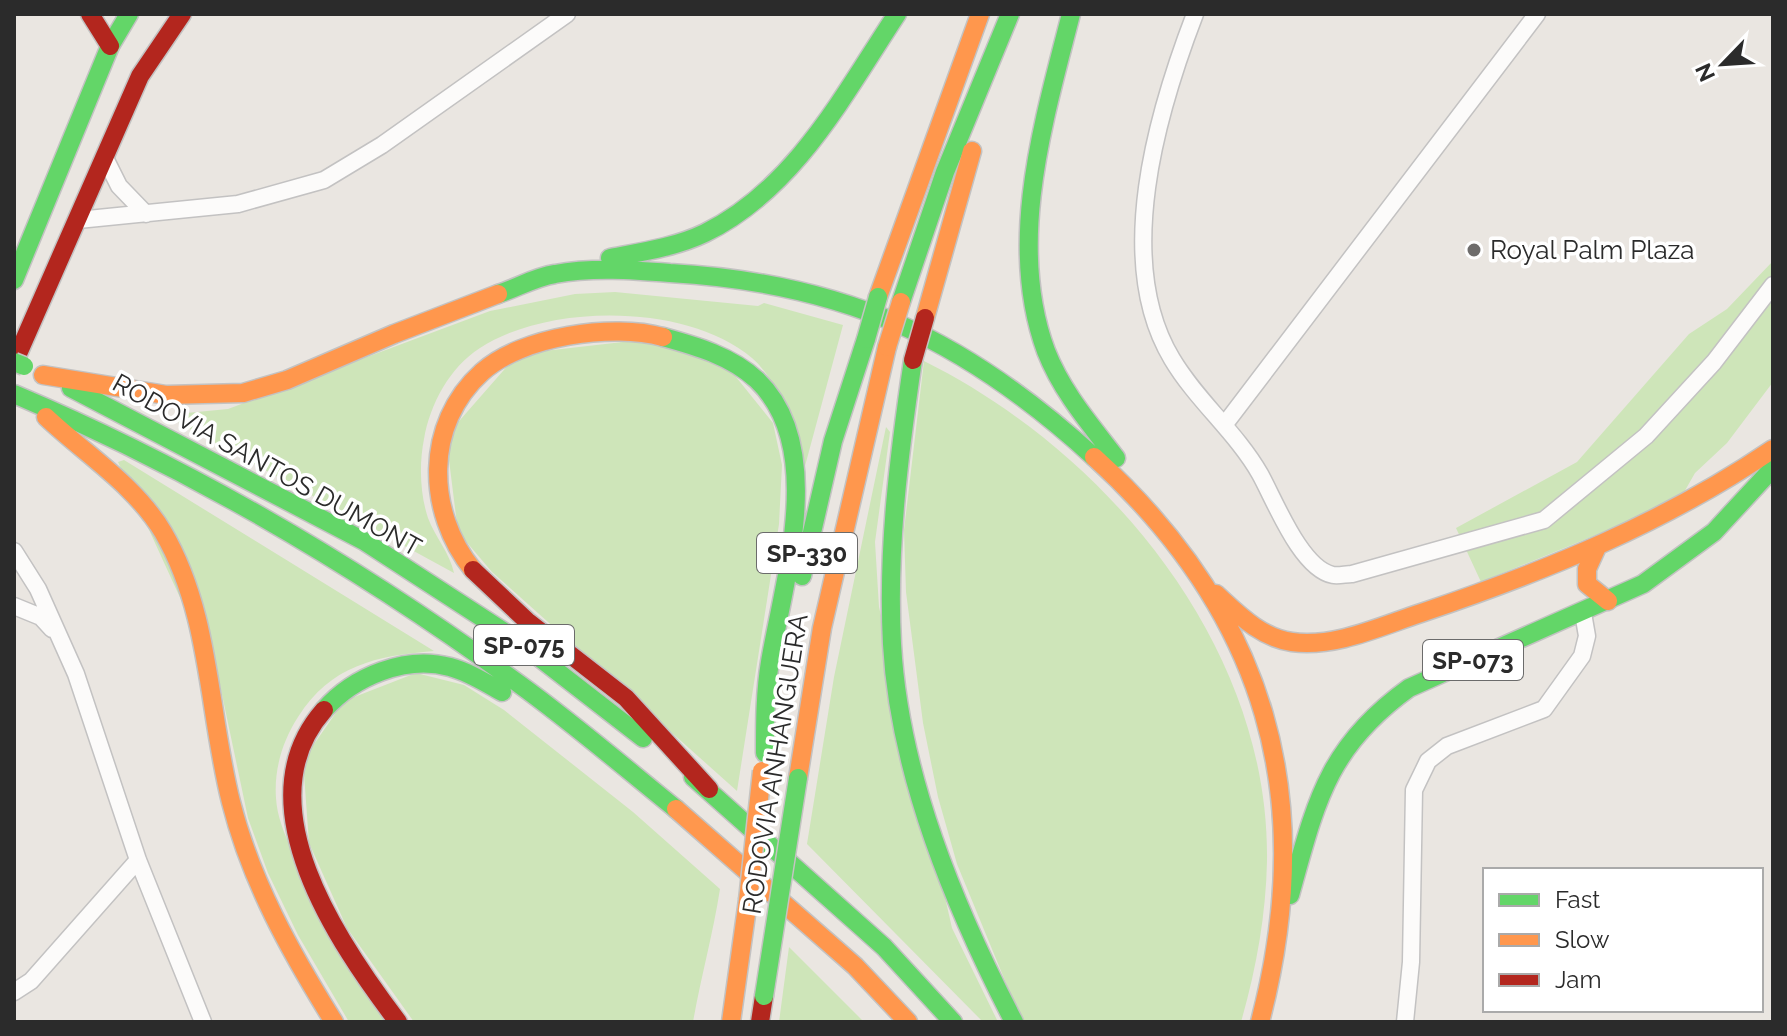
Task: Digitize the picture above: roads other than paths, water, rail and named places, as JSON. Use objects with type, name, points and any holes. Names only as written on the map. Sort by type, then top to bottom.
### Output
[{"type":"main road","points":[[90,14],[110,46]]},
{"type":"main road","points":[[14,280],[110,46],[129,14]]},
{"type":"main road","points":[[17,364],[52,273],[140,76],[182,14]]},
{"type":"main road","points":[[43,375],[71,375],[125,389],[196,398],[242,393],[276,385],[413,324],[554,274],[669,247],[706,233],[754,203],[812,138],[897,14]]},
{"type":"main road","name":"RODOVIA ANHANGUERA","points":[[731,1022],[763,762],[833,441],[878,297],[980,14]]},
{"type":"main road","points":[[1071,14],[1049,100],[1032,187],[1029,259],[1033,290],[1041,332],[1068,393],[1133,481],[1161,527]]},
{"type":"main road","points":[[1009,18],[913,360],[896,474],[892,646],[908,747],[928,827],[961,919],[1014,1022]]},
{"type":"main road","name":"RODOVIA ANHANGUERA","points":[[760,1022],[822,628],[887,347],[945,172],[1009,18]]},
{"type":"main road","points":[[14,229],[33,233],[45,248],[52,273]]},
{"type":"main road","points":[[554,274],[662,272],[766,284],[845,305],[928,336],[966,356],[1036,408],[1103,465],[1161,527],[1208,587],[1237,642],[1273,749],[1285,867],[1278,937],[1260,1022]]},
{"type":"main road","points":[[709,789],[628,699],[480,577],[447,531],[438,491],[440,437],[445,418],[463,389],[490,363],[529,342],[635,332],[684,340],[721,352],[768,391],[786,424],[795,486],[787,568],[766,692],[763,762]]},
{"type":"main road","name":"RODOVIA SANTOS DUMONT","points":[[17,364],[364,541],[518,641],[709,789],[884,947],[953,1022]]},
{"type":"main road","points":[[22,398],[125,485],[162,531],[180,568],[194,604],[241,839],[267,933],[316,1022]]},
{"type":"main road","name":"RODOVIA SANTOS DUMONT","points":[[22,398],[155,458],[281,526],[519,684],[660,796],[855,966],[908,1022]]},
{"type":"main road","name":"SP-073","points":[[1208,587],[1273,639],[1309,646],[1425,612],[1597,547],[1714,488],[1773,449]]},
{"type":"main road","name":"SP-073","points":[[1278,937],[1333,761],[1349,739],[1382,705],[1409,688],[1643,584],[1703,542],[1733,516],[1773,468]]},
{"type":"main road","points":[[1597,547],[1587,569],[1587,584],[1608,601]]},
{"type":"main road","points":[[398,1022],[359,970],[337,930],[304,852],[292,806],[292,773],[302,739],[321,710],[346,688],[375,672],[398,667],[444,665],[506,695],[660,796]]},
{"type":"main road","points":[[241,839],[291,952],[334,1022]]},
{"type":"main road","points":[[711,1022],[747,907]]},
{"type":"street","points":[[78,220],[238,204],[324,180],[382,145],[567,14]]},
{"type":"street","points":[[1195,14],[1158,129],[1143,256],[1147,302],[1157,332],[1181,371],[1250,457],[1300,548],[1318,568],[1333,575],[1352,574],[1544,520],[1646,436],[1714,362],[1773,285]]},
{"type":"street","points":[[1225,424],[1537,14]]},
{"type":"street","points":[[105,158],[119,186],[146,214]]},
{"type":"street","points":[[14,574],[15,553]]},
{"type":"street","points":[[15,553],[63,641],[102,745],[138,860],[203,1022]]},
{"type":"street","points":[[14,606],[41,617],[63,641]]},
{"type":"street","points":[[1405,1022],[1411,962],[1414,790],[1428,761],[1447,746],[1544,709],[1582,656],[1587,636],[1583,613]]},
{"type":"street","points":[[14,992],[31,981],[138,860]]},
{"type":"place","name":"Royal Palm Plaza","points":[[1474,250]]}]
